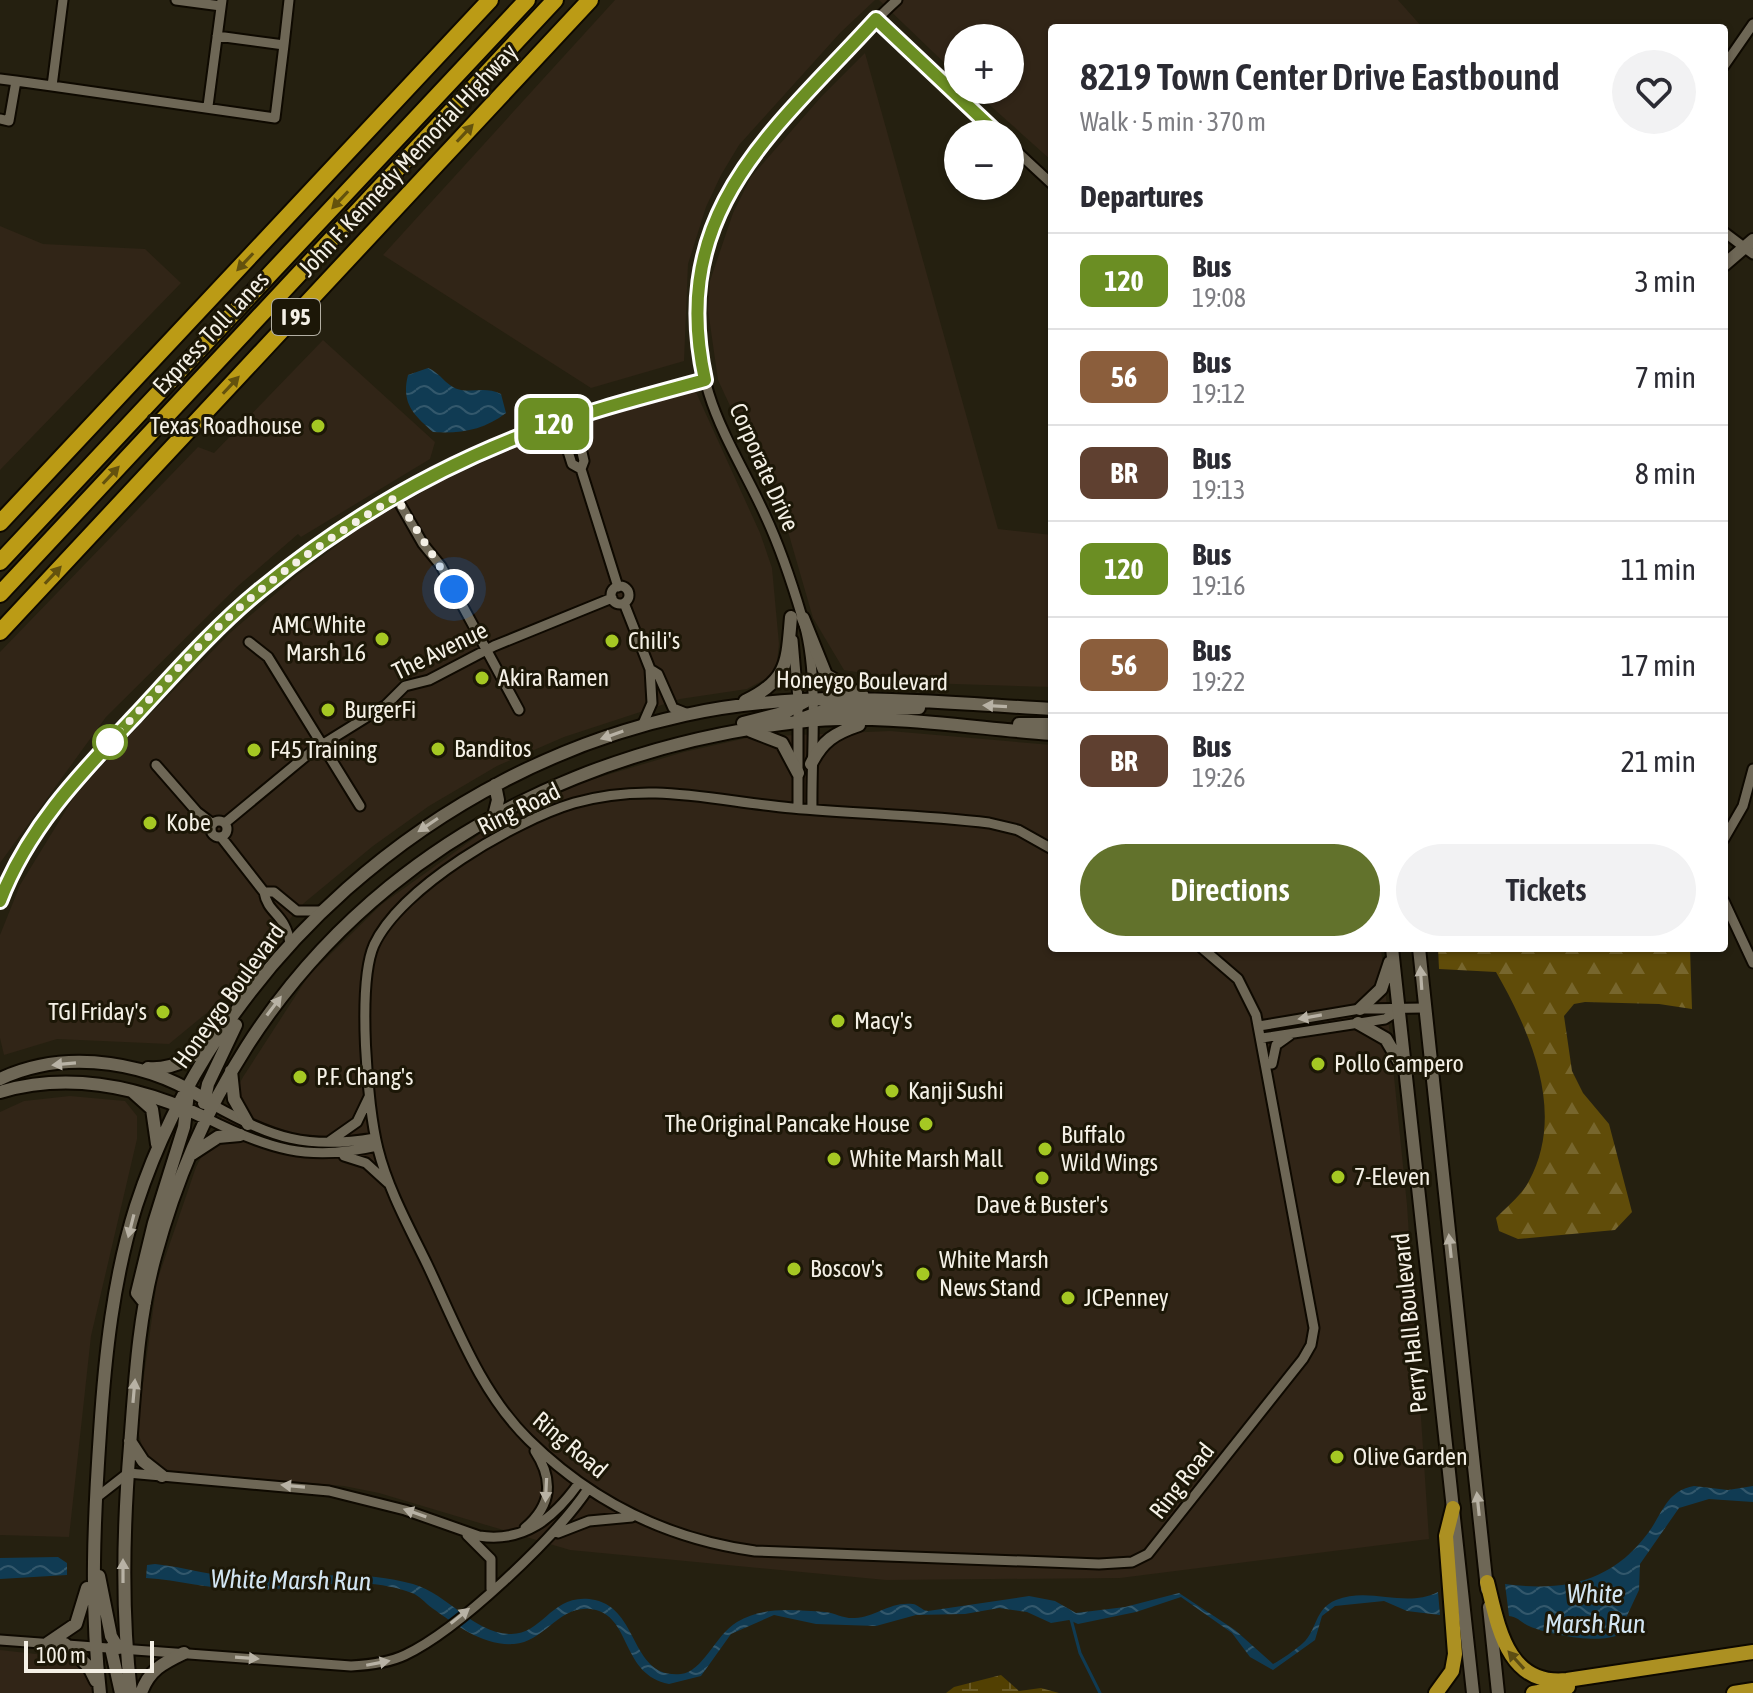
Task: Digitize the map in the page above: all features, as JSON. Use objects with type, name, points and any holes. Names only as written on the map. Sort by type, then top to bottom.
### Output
[{"type":"highway","name":"John F. Kennedy Memorial Highway","points":[[0,523],[490,0]]},
{"type":"highway","name":"Express Toll Lanes","points":[[0,562],[527,0]]},
{"type":"highway","name":"Express Toll Lanes","points":[[0,594],[555,0]]},
{"type":"highway","name":"John F. Kennedy Memorial Highway","points":[[0,632],[590,0]]},
{"type":"highway","points":[[1436,1693],[1450,1676],[1455,1661],[1446,1536],[1453,1508]]},
{"type":"highway","points":[[1487,1582],[1508,1653],[1523,1669],[1541,1678],[1567,1680],[1753,1654]]},
{"type":"highway","points":[[1533,1693],[1753,1654]]},
{"type":"highway","points":[[1734,1693],[1753,1690]]},
{"type":"main road","points":[[1728,262],[1750,247]]},
{"type":"main road","points":[[797,618],[826,675],[869,699]]},
{"type":"main road","points":[[734,707],[775,684],[787,660],[797,618]]},
{"type":"main road","name":"Honeygo Boulevard","points":[[100,1691],[95,1646],[95,1498],[107,1347],[117,1281],[135,1209],[157,1153],[184,1107],[188,1089],[232,1020],[290,944],[364,873],[427,825],[551,757],[642,726],[688,714],[802,701],[869,699],[1048,709]]},
{"type":"main road","points":[[679,743],[802,701]]},
{"type":"main road","points":[[807,719],[915,709],[938,703]]},
{"type":"main road","name":"Honeygo Boulevard","points":[[131,1693],[118,1648],[130,1441],[145,1303],[165,1223],[206,1118],[208,1101],[274,1006],[332,939],[418,864],[494,816],[586,771],[679,743],[807,719],[1048,734]]},
{"type":"main road","points":[[811,764],[822,744],[835,734],[871,722]]},
{"type":"main road","points":[[935,725],[1048,724]]},
{"type":"main road","points":[[744,730],[765,734],[782,743],[798,773]]},
{"type":"main road","points":[[494,816],[498,800],[495,785]]},
{"type":"main road","points":[[1392,952],[1381,989],[1359,1016],[1386,1039],[1405,1073]]},
{"type":"main road","name":"Perry Hall Boulevard","points":[[1392,952],[1473,1693]]},
{"type":"main road","name":"Perry Hall Boulevard","points":[[1419,952],[1498,1693]]},
{"type":"main road","points":[[131,1067],[188,1089],[208,1101],[243,1006]]},
{"type":"main road","points":[[0,1079],[41,1066],[88,1063],[163,1069],[182,1063],[232,1020]]},
{"type":"main road","points":[[189,1156],[210,1140],[244,1129],[234,1099],[231,1071]]},
{"type":"main road","points":[[0,1092],[51,1084],[90,1083],[127,1088],[184,1107],[206,1118]]},
{"type":"main road","points":[[127,1088],[152,1109],[157,1129],[157,1153]]},
{"type":"main road","points":[[145,1303],[137,1293],[144,1257],[184,1107]]},
{"type":"main road","points":[[130,1441],[143,1461],[162,1476]]},
{"type":"main road","points":[[48,1643],[66,1633],[82,1614],[94,1518]]},
{"type":"main road","points":[[94,1545],[111,1636],[118,1648],[121,1693]]},
{"type":"main road","points":[[65,1644],[89,1667],[100,1691]]},
{"type":"main road","points":[[141,1693],[146,1679],[157,1666],[184,1653]]},
{"type":"street","points":[[52,86],[63,0]]},
{"type":"street","points":[[176,0],[221,3],[208,106]]},
{"type":"street","points":[[0,79],[208,106],[275,118],[289,0]]},
{"type":"street","name":"Corporate Drive","points":[[807,719],[802,701],[797,618],[791,589],[767,518],[718,417],[705,380],[697,338],[698,290],[704,253],[726,196],[754,153],[897,0]]},
{"type":"street","points":[[876,19],[983,120]]},
{"type":"street","points":[[1728,60],[1753,24]]},
{"type":"street","points":[[217,36],[284,45]]},
{"type":"street","points":[[0,119],[9,121],[16,81]]},
{"type":"street","points":[[1024,158],[1048,180]]},
{"type":"street","points":[[1728,234],[1750,247]]},
{"type":"street","points":[[0,901],[28,845],[66,790],[210,636],[292,565],[396,497],[459,463],[559,423],[705,380]]},
{"type":"street","points":[[574,418],[584,461],[581,469],[618,587]]},
{"type":"street","points":[[559,423],[572,464],[581,469]]},
{"type":"street","points":[[396,497],[423,544],[441,566],[519,710]]},
{"type":"street","points":[[618,587],[612,592],[612,598],[617,603],[624,603]]},
{"type":"street","points":[[618,587],[628,591],[624,603],[650,669],[652,703],[642,726]]},
{"type":"street","name":"The Avenue","points":[[225,823],[322,744],[386,705],[405,686],[436,677],[486,650],[612,598]]},
{"type":"street","name":"Corporate Drive","points":[[797,618],[802,701]]},
{"type":"street","points":[[249,642],[268,657],[360,806]]},
{"type":"street","points":[[650,669],[658,674],[673,708],[688,714]]},
{"type":"street","points":[[802,701],[807,719],[812,809]]},
{"type":"street","points":[[798,808],[798,773],[807,719]]},
{"type":"street","points":[[156,765],[197,812],[213,824]]},
{"type":"street","points":[[1728,832],[1743,806],[1753,769]]},
{"type":"street","name":"Ring Road","points":[[1048,847],[999,824],[798,808],[674,791],[616,795],[546,813],[456,866],[401,907],[384,927],[373,949],[365,989],[376,1142],[390,1185],[491,1394],[526,1438],[583,1486],[637,1517],[694,1538],[755,1551],[1099,1564],[1132,1562],[1148,1554],[1297,1367],[1311,1345],[1311,1306],[1259,1026],[1243,985],[1206,952]]},
{"type":"street","points":[[213,824],[218,821],[225,823],[227,831],[221,837]]},
{"type":"street","points":[[213,824],[212,833],[221,837],[264,892],[266,902],[288,925],[290,944]]},
{"type":"street","points":[[264,892],[274,892],[297,911],[323,911]]},
{"type":"street","points":[[1728,910],[1753,963]]},
{"type":"street","points":[[1262,1038],[1359,1016],[1383,1007],[1398,1011],[1423,1008]]},
{"type":"street","points":[[1259,1026],[1359,1016]]},
{"type":"street","points":[[1271,1079],[1272,1051],[1283,1038],[1295,1032]]},
{"type":"street","points":[[322,1145],[349,1131],[364,1111],[371,1094]]},
{"type":"street","points":[[208,1101],[244,1129],[284,1150],[337,1154],[366,1163],[390,1185]]},
{"type":"street","points":[[206,1118],[284,1139],[322,1145],[376,1142]]},
{"type":"street","points":[[337,1154],[376,1142]]},
{"type":"street","points":[[516,1535],[535,1520],[548,1497],[546,1470],[526,1438]]},
{"type":"street","points":[[95,1498],[128,1473],[338,1492],[486,1537],[516,1535],[549,1519],[583,1486]]},
{"type":"street","points":[[0,1640],[363,1665],[407,1654],[480,1599],[551,1537],[583,1486]]},
{"type":"street","points":[[551,1537],[589,1521],[637,1517]]},
{"type":"street","points":[[460,1530],[479,1543],[491,1559],[491,1589]]},
{"type":"shaded area","points":[[615,0],[875,0],[840,33],[739,145],[721,175],[706,207],[688,264],[684,361],[591,388],[383,255]]},
{"type":"shaded area","points":[[879,0],[1398,0],[1419,24],[1048,24],[1048,157],[1024,136],[1024,120],[1006,120],[989,104],[1024,104],[1024,24],[944,24],[944,63]]},
{"type":"shaded area","points":[[865,53],[998,529],[1048,535],[1048,687],[923,683],[844,670],[813,618],[787,528],[718,380],[708,310],[710,281],[733,213],[751,177],[821,97]]},
{"type":"shaded area","points":[[0,226],[43,244],[145,249],[181,283],[0,470]]},
{"type":"shaded area","points":[[323,340],[435,442],[430,459],[301,537],[298,534],[238,586],[106,717],[0,863],[0,652],[198,447],[214,453]]},
{"type":"shaded area","points":[[695,390],[760,533],[772,568],[779,644],[777,662],[769,677],[747,689],[680,699],[564,737],[497,766],[429,806],[373,846],[304,903],[209,1011],[169,1044],[57,1039],[4,1055],[0,1038],[0,935],[20,885],[74,797],[230,633],[295,577],[364,525],[444,480],[535,439]]},
{"type":"shaded area","name":"White Marsh Mall","points":[[890,731],[1048,745],[1048,952],[1381,952],[1407,1205],[1429,1539],[1120,1578],[886,1580],[570,1550],[379,1493],[344,1486],[172,1471],[159,1467],[144,1454],[137,1427],[157,1281],[196,1167],[243,1077],[309,975],[382,904],[490,827],[583,782],[684,752],[751,737]]},
{"type":"shaded area","points":[[70,1096],[125,1101],[137,1116],[137,1139],[91,1336],[69,1537],[0,1535],[0,1112],[24,1101]]},
{"type":"shaded area","points":[[0,1650],[72,1658],[82,1666],[95,1693],[0,1693]]},
{"type":"green space","points":[[1438,952],[1690,952],[1692,1009],[1659,1004],[1585,1002],[1574,1004],[1564,1016],[1572,1071],[1583,1093],[1609,1124],[1632,1212],[1615,1230],[1518,1239],[1499,1231],[1496,1218],[1526,1186],[1540,1155],[1544,1101],[1540,1074],[1521,1021],[1496,972],[1439,969]]},
{"type":"green space","points":[[1001,1675],[1019,1691],[1041,1688],[1059,1693],[946,1693],[954,1687]]},
{"type":"water","points":[[428,368],[456,388],[501,394],[506,413],[471,430],[433,432],[414,413],[406,393],[408,375]]},
{"type":"water","name":"White Marsh Run","points":[[1694,1486],[1728,1490],[1753,1486],[1753,1502],[1709,1499],[1679,1508],[1640,1564],[1639,1590],[1618,1635],[1588,1639],[1550,1633],[1509,1616],[1505,1584],[1566,1584],[1602,1573],[1634,1550],[1671,1498]]},
{"type":"water","points":[[58,1557],[67,1563],[67,1575],[0,1579],[0,1558]]},
{"type":"water","name":"White Marsh Run","points":[[147,1565],[233,1577],[350,1575],[392,1579],[426,1589],[483,1627],[509,1634],[531,1628],[568,1602],[595,1600],[610,1606],[620,1616],[652,1666],[665,1673],[681,1674],[696,1667],[737,1622],[758,1613],[780,1610],[825,1612],[855,1618],[905,1604],[928,1611],[1029,1596],[1055,1601],[1076,1613],[1125,1607],[1179,1593],[1235,1630],[1273,1664],[1308,1638],[1320,1614],[1329,1604],[1349,1596],[1413,1598],[1438,1592],[1440,1615],[1407,1611],[1384,1601],[1335,1606],[1322,1616],[1315,1640],[1273,1670],[1250,1657],[1232,1633],[1181,1597],[1136,1612],[1078,1624],[1069,1620],[1051,1623],[1027,1612],[999,1608],[965,1614],[916,1615],[876,1626],[816,1624],[774,1615],[731,1634],[701,1676],[669,1684],[654,1679],[643,1670],[616,1624],[596,1610],[572,1611],[525,1642],[503,1644],[470,1633],[415,1594],[391,1587],[349,1583],[264,1590],[231,1589],[146,1578]]},
{"type":"waterway","points":[[1071,1619],[1080,1653],[1100,1693]]},
{"type":"bus line","name":"120","points":[[0,901],[41,822],[66,790],[227,619],[292,565],[417,485],[498,445],[608,406],[705,380],[697,338],[700,270],[711,230],[726,196],[754,153],[876,19],[983,120]]},
{"type":"place","name":"Texas Roadhouse","points":[[318,426]]},
{"type":"place","name":"AMC White Marsh 16","points":[[382,639]]},
{"type":"place","name":"Chili's","points":[[612,641]]},
{"type":"place","name":"Akira Ramen","points":[[482,678]]},
{"type":"place","name":"BurgerFi","points":[[328,710]]},
{"type":"place","name":"Banditos","points":[[438,749]]},
{"type":"place","name":"F45 Training","points":[[254,750]]},
{"type":"place","name":"Kobe","points":[[150,823]]},
{"type":"place","name":"TGI Friday's","points":[[163,1012]]},
{"type":"place","name":"Macy's","points":[[838,1021]]},
{"type":"place","name":"Pollo Campero","points":[[1318,1064]]},
{"type":"place","name":"P.F. Chang's","points":[[300,1077]]},
{"type":"place","name":"Kanji Sushi","points":[[892,1091]]},
{"type":"place","name":"The Original Pancake House","points":[[926,1124]]},
{"type":"place","name":"Buffalo Wild Wings","points":[[1045,1149]]},
{"type":"place","name":"White Marsh Mall","points":[[834,1159]]},
{"type":"place","name":"7-Eleven","points":[[1338,1177]]},
{"type":"place","name":"Dave & Buster's","points":[[1042,1178]]},
{"type":"place","name":"Boscov's","points":[[794,1269]]},
{"type":"place","name":"White Marsh News Stand","points":[[923,1274]]},
{"type":"place","name":"JCPenney","points":[[1068,1298]]},
{"type":"place","name":"Olive Garden","points":[[1337,1457]]},
{"type":"route","points":[[110,742],[210,636],[258,591],[335,535],[396,497],[454,589]]}]
